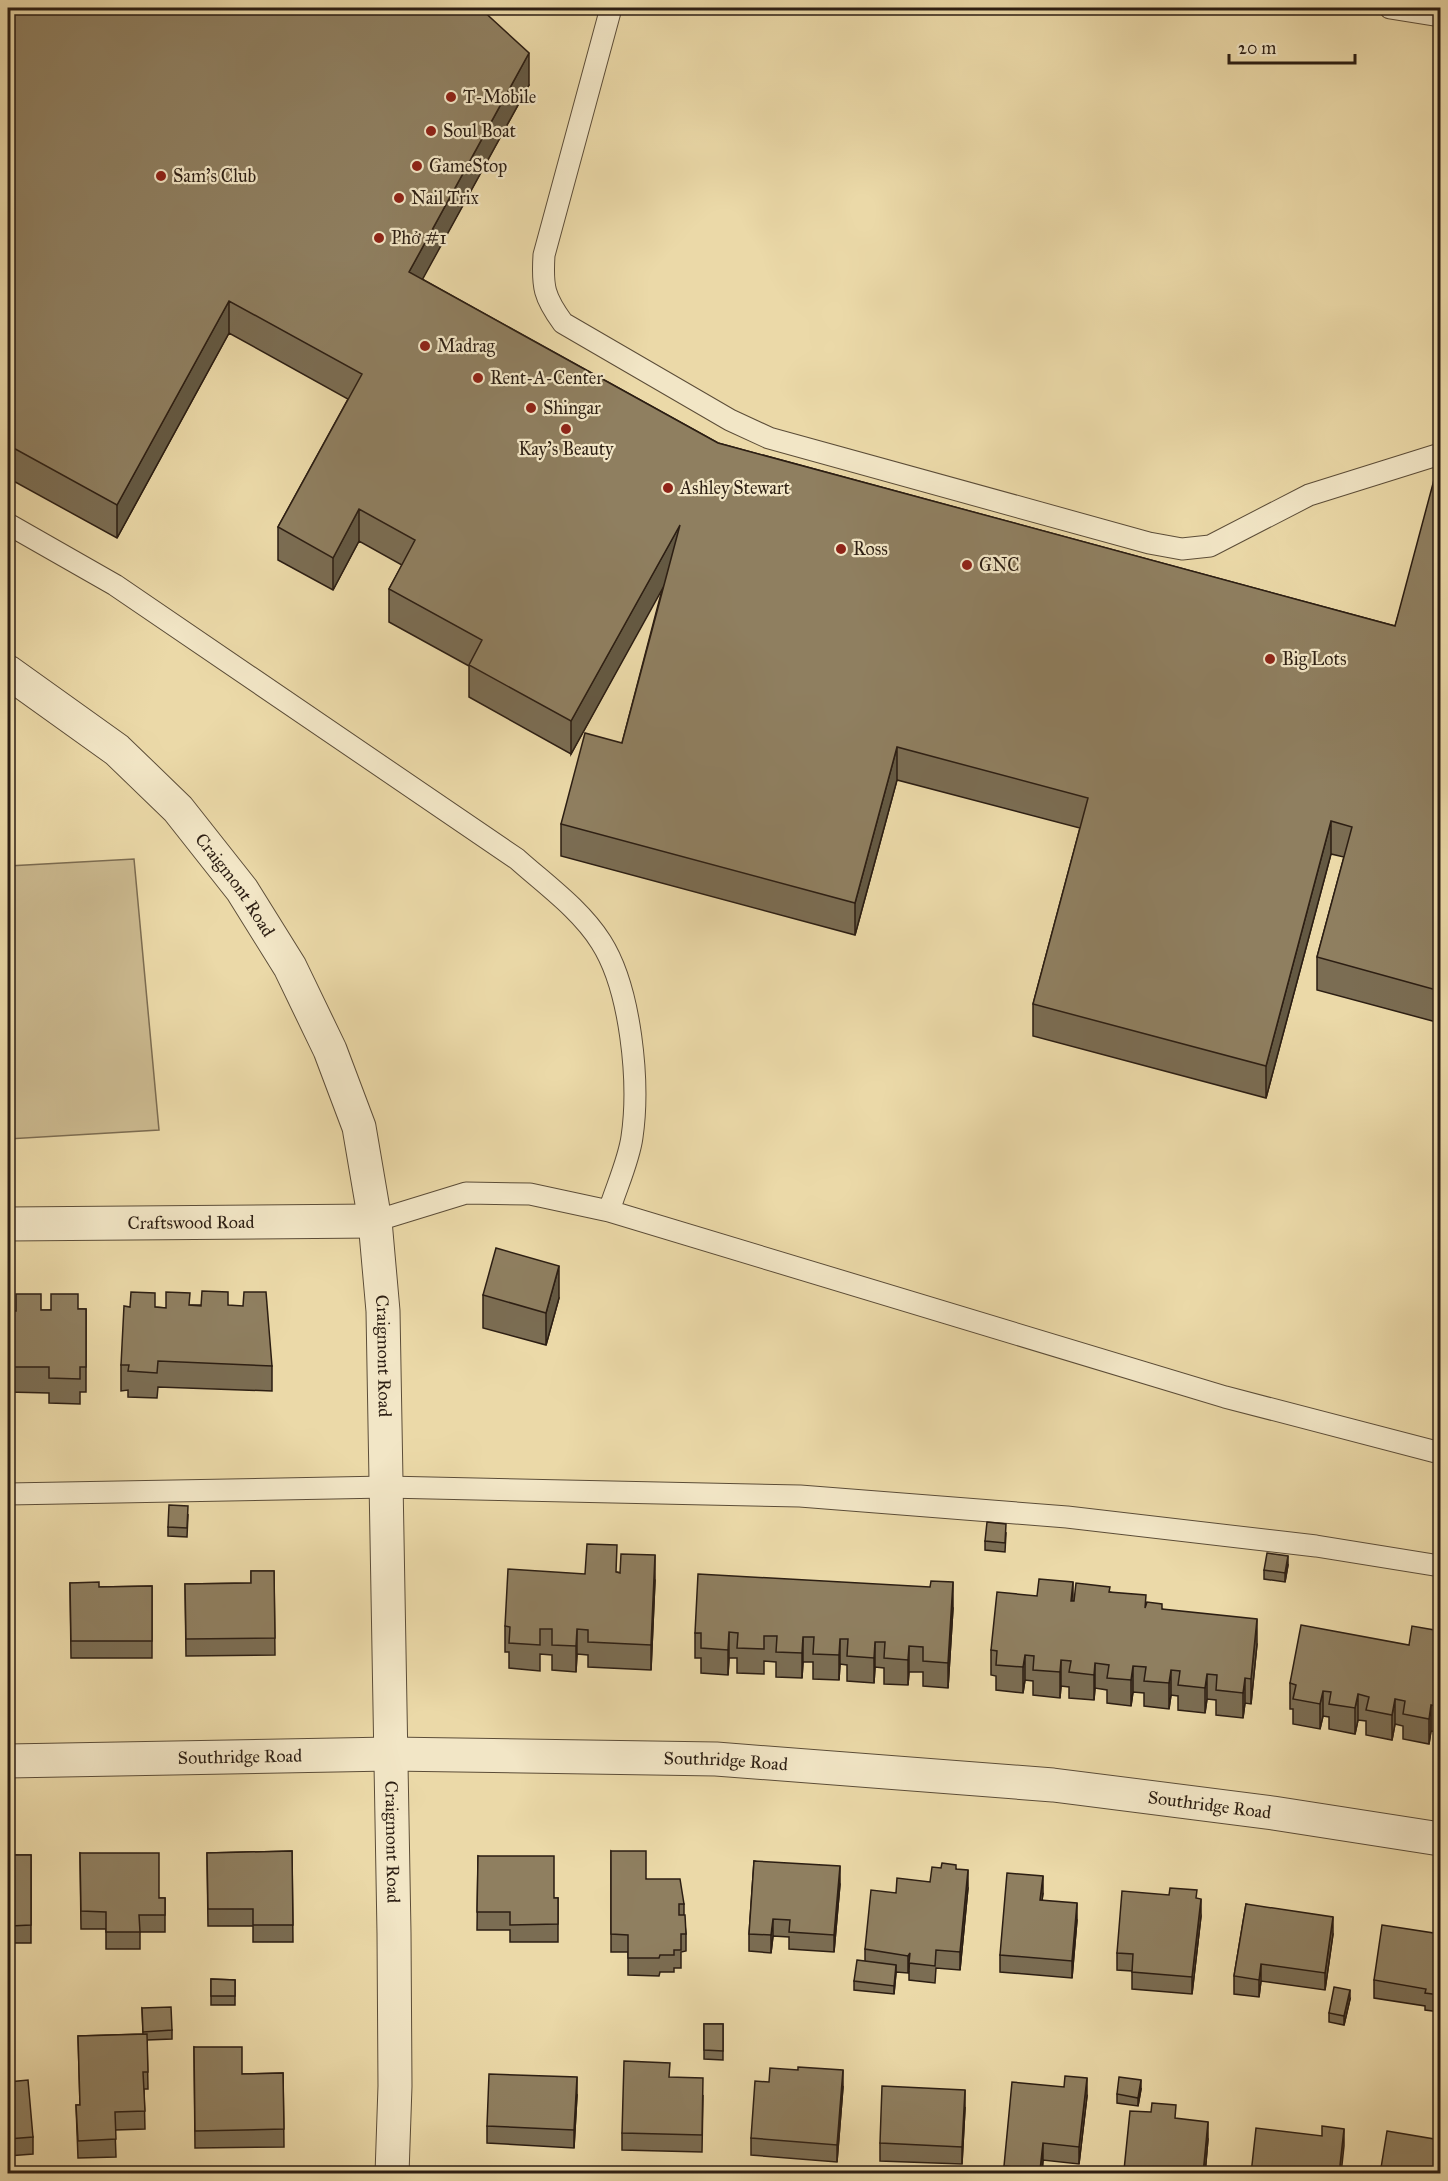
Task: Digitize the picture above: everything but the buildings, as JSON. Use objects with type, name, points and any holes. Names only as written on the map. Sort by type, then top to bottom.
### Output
[{"type":"street","name":"Craigmont Road","points":[[8,672],[117,750],[178,809],[242,890],[290,967],[330,1050],[359,1127],[375,1221],[382,1311],[395,2074],[392,2174]]},
{"type":"street","name":"Craftswood Road","points":[[8,1224],[375,1221]]},
{"type":"street","name":"Southridge Road","points":[[8,1761],[390,1754],[716,1760],[1053,1785],[1273,1813],[1440,1839]]},
{"type":"lane","points":[[611,8],[544,255],[543,280],[549,304],[563,323],[730,420],[769,438],[1149,543],[1182,549],[1210,546],[1309,495],[1440,454]]},
{"type":"lane","points":[[1390,8],[1440,16]]},
{"type":"lane","points":[[8,524],[115,585],[517,859],[570,906],[601,942],[617,978],[630,1031],[635,1084],[632,1139],[609,1211]]},
{"type":"lane","points":[[375,1221],[466,1193],[530,1194],[609,1211],[1225,1397],[1440,1453]]},
{"type":"lane","points":[[8,1494],[386,1487],[800,1496],[1067,1517],[1316,1546],[1440,1566]]},
{"type":"shaded area","points":[[134,859],[159,1130],[8,1139],[8,866]]},
{"type":"place","name":"T-Mobile","points":[[451,97]]},
{"type":"place","name":"Soul Boat","points":[[431,131]]},
{"type":"place","name":"GameStop","points":[[417,166]]},
{"type":"place","name":"Sam's Club","points":[[161,176]]},
{"type":"place","name":"Nail Trix","points":[[399,198]]},
{"type":"place","name":"Phở #1","points":[[379,238]]},
{"type":"place","name":"Madrag","points":[[425,346]]},
{"type":"place","name":"Rent-A-Center","points":[[478,378]]},
{"type":"place","name":"Shingar","points":[[531,408]]},
{"type":"place","name":"Kay’s Beauty","points":[[566,429]]},
{"type":"place","name":"Ashley Stewart","points":[[668,488]]},
{"type":"place","name":"Ross","points":[[841,549]]},
{"type":"place","name":"GNC","points":[[967,565]]},
{"type":"place","name":"Big Lots","points":[[1270,659]]}]
